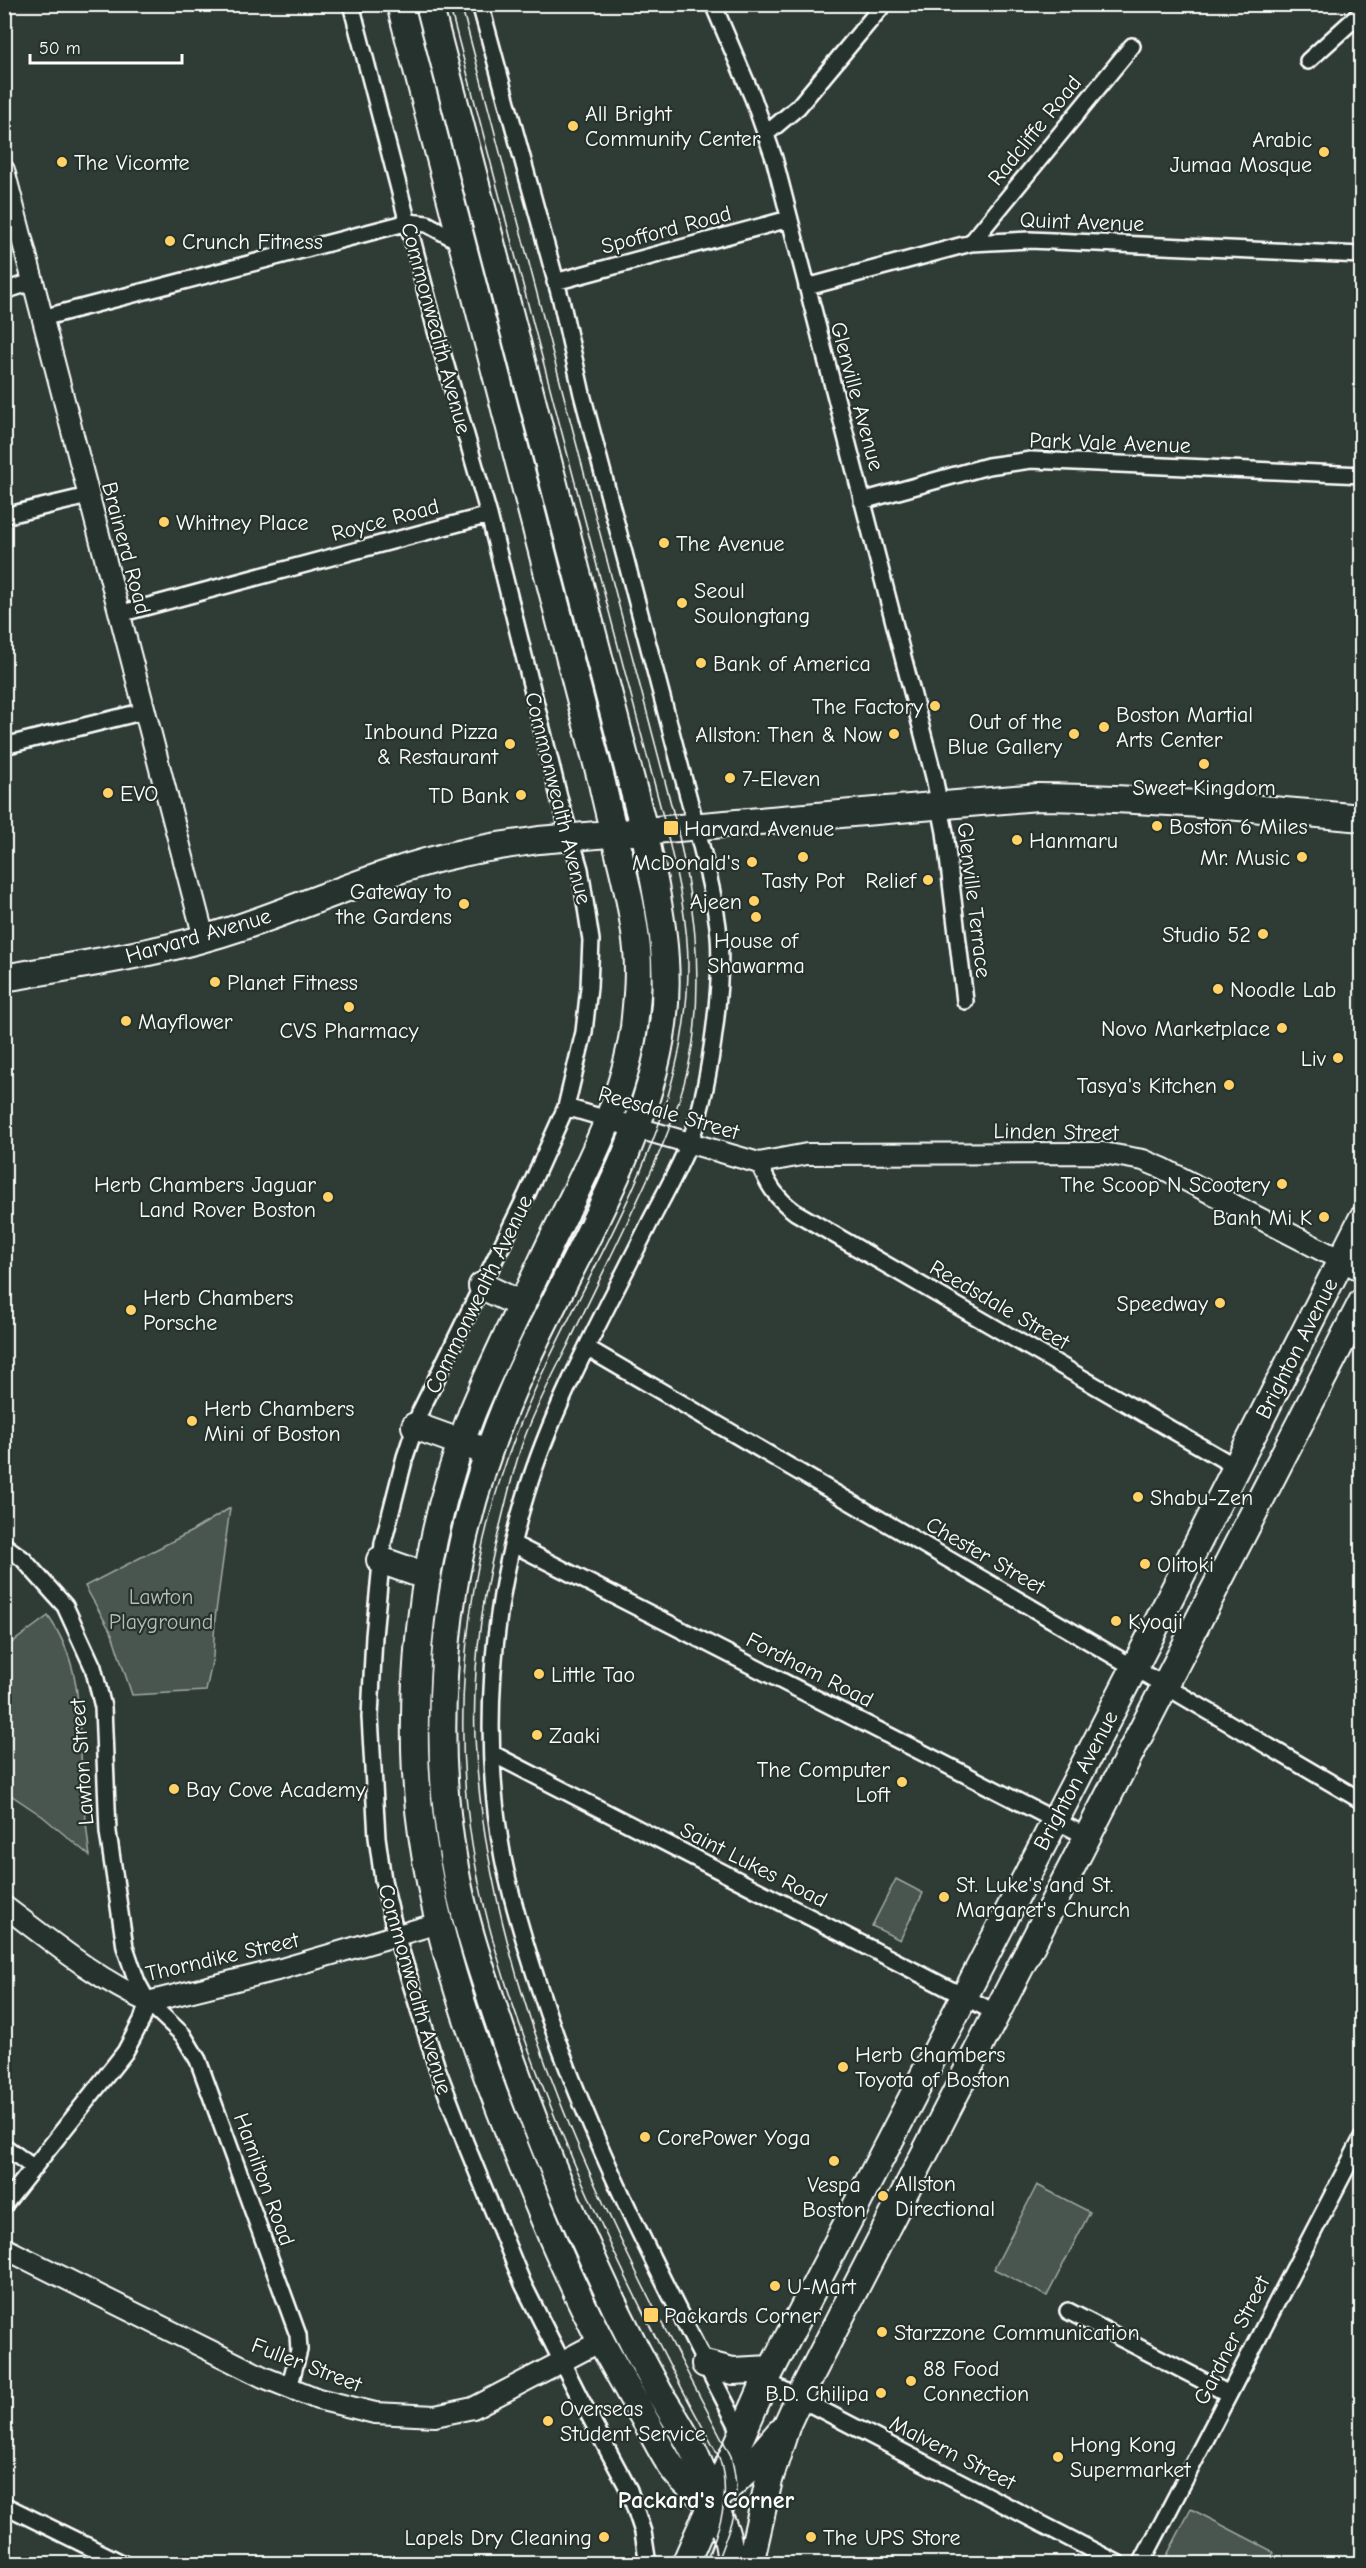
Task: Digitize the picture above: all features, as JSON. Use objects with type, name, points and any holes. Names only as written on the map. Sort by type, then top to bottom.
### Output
[{"type":"main road","name":"Commonwealth Avenue","points":[[400,4],[614,833],[622,872],[629,891],[637,946],[637,993],[633,1030],[623,1074],[607,1119],[484,1387],[461,1443],[442,1507],[428,1577],[417,1659],[415,1755],[421,1832],[427,1872],[439,1923],[479,2054],[506,2126],[560,2255],[601,2341],[670,2466],[686,2485],[711,2504]]},
{"type":"main road","name":"Commonwealth Avenue","points":[[429,4],[644,830],[661,914],[666,972],[663,1024],[648,1095],[636,1127],[527,1358],[488,1453],[462,1545],[446,1643],[443,1754],[454,1867],[471,1937],[506,2044],[559,2184],[620,2318],[693,2450],[711,2504],[719,2516],[726,2536],[731,2564]]},
{"type":"main road","name":"Harvard Avenue","points":[[4,978],[151,952],[241,927],[424,863],[461,853],[571,836],[1038,797],[1100,798],[1362,818]]},
{"type":"main road","name":"Brighton Avenue","points":[[711,2504],[769,2375],[1054,1819],[1236,1467],[1351,1265],[1362,1219]]},
{"type":"main road","points":[[482,1286],[522,1305]]},
{"type":"main road","name":"Brighton Avenue","points":[[750,2564],[769,2480],[787,2424],[799,2398],[1362,1302]]},
{"type":"main road","points":[[415,1426],[488,1453]]},
{"type":"main road","points":[[380,1560],[428,1577]]},
{"type":"main road","points":[[705,2364],[721,2369],[769,2375]]},
{"type":"main road","points":[[685,2564],[711,2504],[750,2467],[787,2424]]},
{"type":"street","name":"Commonwealth Avenue","points":[[351,4],[436,331],[489,515],[560,801],[580,869],[591,940],[584,1032],[566,1107],[526,1196],[442,1363],[415,1426],[405,1457],[380,1560],[371,1676],[371,1757],[377,1837],[383,1880],[396,1935],[437,2068],[523,2284],[629,2490],[643,2532],[648,2564]]},
{"type":"street","points":[[480,4],[555,282],[696,826],[710,882],[719,936],[718,988],[710,1053],[690,1143],[587,1348],[534,1469],[513,1544],[495,1647],[493,1754],[503,1857],[519,1923],[552,2028],[574,2088],[626,2205],[741,2433]]},
{"type":"street","name":"Glenville Avenue","points":[[713,4],[766,134],[940,806]]},
{"type":"street","points":[[766,134],[798,107],[884,4]]},
{"type":"street","points":[[1308,62],[1362,12]]},
{"type":"street","name":"Radcliffe Road","points":[[970,243],[1132,46]]},
{"type":"street","name":"Brainerd Road","points":[[4,170],[204,938]]},
{"type":"street","name":"Spofford Road","points":[[555,282],[789,219]]},
{"type":"street","points":[[42,318],[409,222],[427,224],[460,242]]},
{"type":"street","name":"Quint Avenue","points":[[807,287],[970,243],[1030,240],[1362,255]]},
{"type":"street","points":[[4,291],[32,282]]},
{"type":"street","name":"Park Vale Avenue","points":[[862,501],[988,466],[1031,460],[1362,475]]},
{"type":"street","points":[[4,516],[88,496]]},
{"type":"street","name":"Royce Road","points":[[119,614],[489,515]]},
{"type":"street","points":[[4,746],[145,711]]},
{"type":"street","name":"Glenville Terrace","points":[[940,806],[965,1000]]},
{"type":"street","name":"Reesdale Street","points":[[566,1107],[759,1163]]},
{"type":"street","name":"Linden Street","points":[[759,1163],[807,1154],[1103,1153],[1123,1155],[1162,1168],[1351,1265]]},
{"type":"street","name":"Reedsdale Street","points":[[759,1163],[768,1185],[779,1201],[795,1212],[1236,1467]]},
{"type":"street","name":"Chester Street","points":[[587,1348],[1362,1801]]},
{"type":"street","name":"Fordham Road","points":[[513,1544],[1086,1836]]},
{"type":"street","name":"Lawton Street","points":[[4,1545],[23,1559],[65,1606],[93,1666],[103,1707],[108,1832],[121,1928],[130,1966],[148,2002]]},
{"type":"street","name":"Saint Lukes Road","points":[[493,1754],[996,2013]]},
{"type":"street","name":"Thorndike Street","points":[[4,1906],[80,1964],[115,1986],[148,2002],[281,1969],[439,1923]]},
{"type":"street","points":[[4,2205],[125,2052],[142,2020],[148,2002]]},
{"type":"street","name":"Hamilton Road","points":[[148,2002],[183,2036],[198,2060],[298,2335],[299,2350],[289,2388]]},
{"type":"street","name":"Gardner Street","points":[[1142,2564],[1362,2138]]},
{"type":"street","points":[[4,2146],[34,2168]]},
{"type":"street","name":"Fuller Street","points":[[4,2248],[289,2388],[338,2405],[375,2414],[435,2416],[473,2408],[601,2341]]},
{"type":"street","points":[[1068,2311],[1229,2394]]},
{"type":"street","name":"Malvern Street","points":[[769,2375],[799,2398],[1119,2564]]},
{"type":"street","points":[[4,2505],[124,2564]]},
{"type":"green space","name":"Lawton Playground","points":[[230,1508],[215,1619],[213,1657],[206,1691],[132,1695],[112,1634],[85,1586],[192,1531]]},
{"type":"green space","name":"Lawton Playground","points":[[48,1616],[58,1632],[72,1665],[78,1699],[84,1805],[90,1856],[42,1816],[5,1791],[5,1648]]},
{"type":"green space","points":[[896,1879],[923,1893],[900,1940],[872,1926]]},
{"type":"green space","points":[[1037,2185],[1090,2212],[1047,2296],[994,2269]]},
{"type":"green space","points":[[1191,2509],[1274,2552],[1268,2563],[1163,2563]]},
{"type":"tram line","points":[[449,4],[666,828],[684,913],[688,965],[683,1029],[670,1089],[650,1148],[625,1205],[542,1374],[517,1432],[488,1523],[470,1616],[465,1664],[463,1711],[467,1806],[472,1847],[490,1927],[513,2006],[542,2084],[613,2250],[719,2457],[723,2472],[724,2499],[719,2524],[705,2564]]},
{"type":"tram line","points":[[461,4],[677,827],[688,881],[697,960],[693,1042],[677,1108],[642,1192],[539,1403],[517,1459],[484,1601],[475,1683],[475,1737],[485,1833],[503,1927],[530,2019],[563,2110],[601,2198],[643,2286],[731,2456],[736,2499],[731,2523],[716,2564]]},
{"type":"place","name":"All Bright Community Center","points":[[573,126]]},
{"type":"place","name":"Arabic Jumaa Mosque","points":[[1324,152]]},
{"type":"place","name":"The Vicomte","points":[[62,162]]},
{"type":"place","name":"Crunch Fitness","points":[[170,241]]},
{"type":"place","name":"Whitney Place","points":[[164,522]]},
{"type":"place","name":"The Avenue","points":[[664,543]]},
{"type":"place","name":"Seoul Soulongtang","points":[[682,603]]},
{"type":"place","name":"Bank of America","points":[[701,663]]},
{"type":"place","name":"The Factory","points":[[935,706]]},
{"type":"place","name":"Boston Martial Arts Center","points":[[1104,727]]},
{"type":"place","name":"Allston: Then & Now","points":[[894,734]]},
{"type":"place","name":"Out of the Blue Gallery","points":[[1074,734]]},
{"type":"place","name":"Inbound Pizza & Restaurant","points":[[510,744]]},
{"type":"place","name":"Sweet Kingdom","points":[[1204,764]]},
{"type":"place","name":"7-Eleven","points":[[730,778]]},
{"type":"place","name":"EVO","points":[[108,793]]},
{"type":"place","name":"TD Bank","points":[[521,795]]},
{"type":"place","name":"Boston 6 Miles","points":[[1157,826]]},
{"type":"place","name":"Harvard Avenue","points":[[671,828]]},
{"type":"place","name":"Hanmaru","points":[[1017,840]]},
{"type":"place","name":"Tasty Pot","points":[[803,857]]},
{"type":"place","name":"Mr. Music","points":[[1302,857]]},
{"type":"place","name":"McDonald's","points":[[752,862]]},
{"type":"place","name":"Relief","points":[[928,880]]},
{"type":"place","name":"Ajeen","points":[[754,901]]},
{"type":"place","name":"Gateway to the Gardens","points":[[464,904]]},
{"type":"place","name":"House of Shawarma","points":[[756,917]]},
{"type":"place","name":"Studio 52","points":[[1263,934]]},
{"type":"place","name":"Planet Fitness","points":[[215,982]]},
{"type":"place","name":"Noodle Lab","points":[[1218,989]]},
{"type":"place","name":"CVS Pharmacy","points":[[349,1007]]},
{"type":"place","name":"Mayflower","points":[[126,1021]]},
{"type":"place","name":"Novo Marketplace","points":[[1282,1028]]},
{"type":"place","name":"Liv","points":[[1338,1058]]},
{"type":"place","name":"Tasya's Kitchen","points":[[1229,1085]]},
{"type":"place","name":"The Scoop N Scootery","points":[[1282,1184]]},
{"type":"place","name":"Herb Chambers Jaguar Land Rover Boston","points":[[328,1197]]},
{"type":"place","name":"Banh Mi K","points":[[1324,1217]]},
{"type":"place","name":"Speedway","points":[[1220,1303]]},
{"type":"place","name":"Herb Chambers Porsche","points":[[131,1310]]},
{"type":"place","name":"Herb Chambers Mini of Boston","points":[[192,1421]]},
{"type":"place","name":"Shabu-Zen","points":[[1138,1497]]},
{"type":"place","name":"Olitoki","points":[[1145,1564]]},
{"type":"place","name":"Kyoaji","points":[[1116,1621]]},
{"type":"place","name":"Little Tao","points":[[539,1674]]},
{"type":"place","name":"Zaaki","points":[[537,1735]]},
{"type":"place","name":"The Computer Loft","points":[[902,1782]]},
{"type":"place","name":"Bay Cove Academy","points":[[174,1789]]},
{"type":"place","name":"St. Luke's and St. Margaret's Church","points":[[944,1897]]},
{"type":"place","name":"Herb Chambers Toyota of Boston","points":[[843,2067]]},
{"type":"place","name":"CorePower Yoga","points":[[645,2137]]},
{"type":"place","name":"Vespa Boston","points":[[834,2161]]},
{"type":"place","name":"Allston Directional","points":[[883,2196]]},
{"type":"place","name":"U-Mart","points":[[775,2286]]},
{"type":"place","name":"Packards Corner","points":[[651,2315]]},
{"type":"place","name":"Starzzone Communication","points":[[882,2332]]},
{"type":"place","name":"88 Food Connection","points":[[911,2381]]},
{"type":"place","name":"B.D. Chilipa","points":[[881,2393]]},
{"type":"place","name":"Overseas Student Service","points":[[548,2421]]},
{"type":"place","name":"Hong Kong Supermarket","points":[[1058,2457]]},
{"type":"place","name":"Lapels Dry Cleaning","points":[[604,2537]]},
{"type":"place","name":"The UPS Store","points":[[811,2537]]},
{"type":"district","name":"Packard's Corner","points":[[706,2500]]}]
